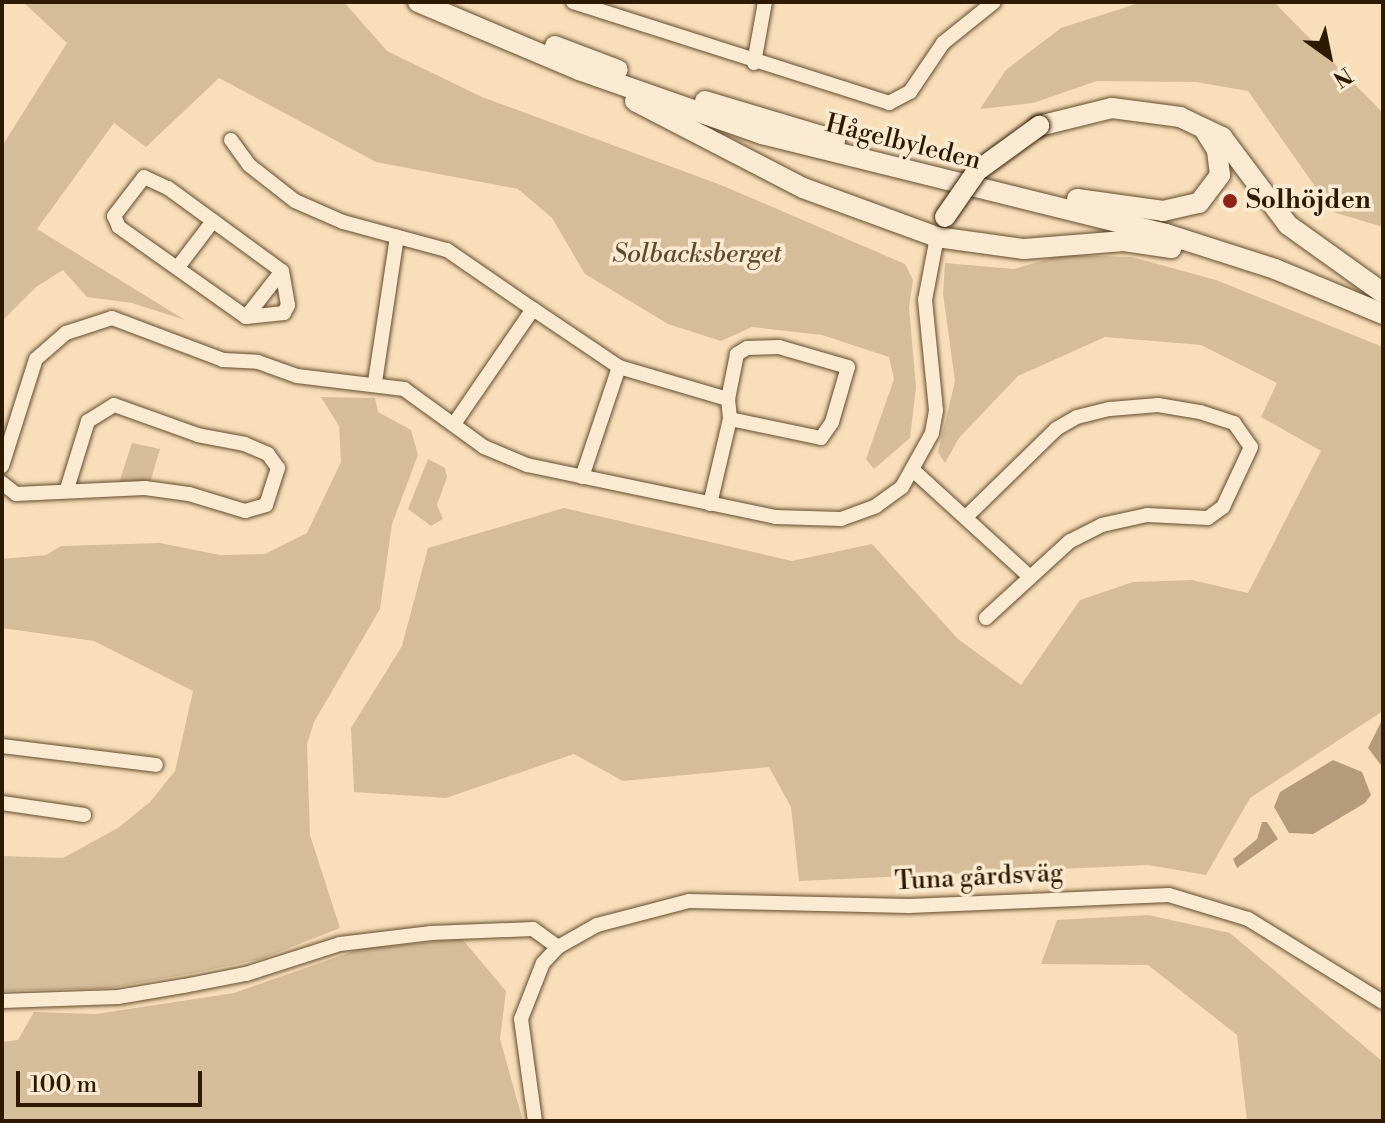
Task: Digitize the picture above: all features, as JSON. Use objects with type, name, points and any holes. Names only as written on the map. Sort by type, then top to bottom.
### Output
[{"type":"main road","name":"Hågelbyleden","points":[[418,2],[579,70],[762,134],[1179,237],[1275,269],[1383,316]]},
{"type":"main road","name":"Hågelbyleden","points":[[446,2],[750,115],[874,152],[1186,227],[1320,273],[1383,301]]},
{"type":"main road","points":[[579,70],[803,188],[937,237],[1024,249],[1092,242],[1153,244],[1230,263],[1383,316]]},
{"type":"main road","points":[[937,237],[945,217],[977,171],[1039,126],[1112,108],[1164,114],[1222,137],[1270,205],[1304,240],[1383,293]]},
{"type":"main road","points":[[1077,199],[1163,211],[1199,203],[1217,183],[1219,160],[1212,141],[1195,124]]},
{"type":"street","points":[[573,2],[613,8],[754,63],[889,103],[904,98],[943,43],[994,2]]},
{"type":"street","points":[[754,63],[765,2]]},
{"type":"street","points":[[231,140],[249,165],[295,201],[330,218],[397,237],[421,239],[455,254],[619,367],[728,399]]},
{"type":"street","points":[[153,178],[282,271],[288,305],[284,313],[246,317],[178,267],[119,227],[114,216],[136,182],[153,178]]},
{"type":"street","points":[[178,267],[213,221]]},
{"type":"street","points":[[375,382],[397,237]]},
{"type":"street","points":[[2,466],[36,359],[87,322],[112,318],[135,322],[210,356],[258,362],[297,376],[375,382],[404,389],[505,458],[582,477],[805,522],[841,519],[884,501],[914,471],[932,433],[936,410],[925,300],[937,237]]},
{"type":"street","points":[[246,317],[282,271]]},
{"type":"street","points":[[454,424],[533,309]]},
{"type":"street","points":[[710,504],[730,419],[728,399],[737,354],[754,345],[837,360],[848,367],[832,422],[821,438],[730,419]]},
{"type":"street","points":[[582,477],[619,367]]},
{"type":"street","points":[[2,483],[16,494],[67,489],[145,488],[189,494],[245,511],[266,505],[278,468],[268,454],[245,444],[198,435],[114,405],[88,421],[67,489]]},
{"type":"street","points":[[967,516],[1038,445],[1077,417],[1158,405],[1234,423],[1248,438],[1251,447],[1223,507],[1208,518],[1147,515],[1102,525],[1070,541],[1028,575],[1018,591],[986,618]]},
{"type":"street","points":[[914,471],[967,516],[1028,575]]},
{"type":"street","points":[[2,746],[156,765]]},
{"type":"street","points":[[2,803],[84,815]]},
{"type":"street","name":"Tuna gårdsväg","points":[[535,1121],[521,1019],[531,984],[558,947],[617,917],[689,901],[909,906],[1157,894],[1211,904],[1248,919],[1383,1002]]},
{"type":"street","points":[[2,1001],[118,997],[246,974],[340,944],[403,936],[533,929],[558,947]]},
{"type":"green space","name":"Solbacksberget","points":[[23,2],[344,2],[387,51],[482,97],[721,185],[905,264],[913,280],[909,307],[916,387],[910,438],[874,469],[866,459],[894,379],[889,357],[822,335],[752,327],[721,341],[668,324],[585,274],[552,218],[518,189],[376,162],[219,78],[146,147],[114,123],[37,229],[185,320],[132,303],[87,297],[63,270],[36,287],[2,321],[2,146],[67,43]]},
{"type":"green space","points":[[1142,2],[1274,2],[1383,113],[1383,227],[1333,212],[1248,91],[1196,82],[1097,81],[1033,103],[980,109],[1006,70],[1061,28]]},
{"type":"green space","points":[[1061,255],[1132,257],[1216,280],[1383,347],[1383,711],[1250,798],[1206,875],[1148,865],[799,881],[791,807],[769,767],[623,781],[574,754],[446,798],[354,792],[351,728],[402,646],[428,548],[564,508],[792,561],[872,544],[958,639],[1021,685],[1080,600],[1133,582],[1192,580],[1248,593],[1321,451],[1261,417],[1277,383],[1201,345],[1105,337],[1018,376],[959,438],[945,463],[938,452],[955,381],[943,294],[945,263],[1014,269]]},
{"type":"green space","points":[[321,397],[375,398],[378,412],[411,430],[418,455],[392,524],[380,609],[314,722],[307,744],[310,835],[340,928],[261,959],[195,973],[110,988],[2,991],[2,856],[63,858],[118,828],[150,802],[175,771],[193,691],[94,641],[2,628],[2,559],[46,555],[61,546],[160,543],[220,555],[265,554],[307,533],[341,462],[339,426]]},
{"type":"green space","points":[[132,443],[160,449],[150,483],[118,486]]},
{"type":"green space","points":[[428,459],[445,468],[447,477],[437,505],[443,519],[431,526],[408,509]]},
{"type":"green space","points":[[1148,915],[1230,933],[1383,1062],[1383,1121],[1247,1121],[1237,1035],[1148,965],[1041,964],[1057,920]]},
{"type":"green space","points":[[462,939],[506,991],[500,1039],[523,1121],[2,1121],[2,1042],[18,1040],[34,1012],[96,1014],[234,993],[360,949]]},
{"type":"shaded area","points":[[1383,718],[1383,768],[1368,748]]},
{"type":"shaded area","points":[[1333,760],[1362,772],[1371,795],[1365,803],[1313,834],[1289,833],[1274,807],[1280,792]]},
{"type":"shaded area","points":[[1262,822],[1267,822],[1278,839],[1237,868],[1233,859],[1257,839]]},
{"type":"place","name":"Solhöjden","points":[[1230,201]]}]
